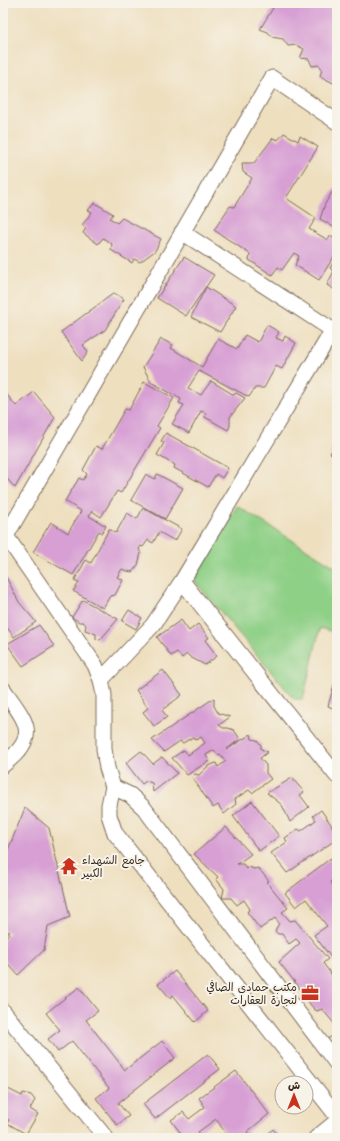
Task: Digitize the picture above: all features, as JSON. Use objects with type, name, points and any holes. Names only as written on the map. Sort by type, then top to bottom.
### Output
[{"type":"street","points":[[337,122],[272,78],[6,536],[95,665],[101,680],[104,695],[104,749],[107,768],[113,787],[109,805],[112,824],[116,833],[337,1116]]},
{"type":"street","points":[[101,680],[153,625],[182,581],[335,331],[182,232]]},
{"type":"street","points":[[182,581],[337,776]]},
{"type":"street","points":[[3,690],[22,716],[26,732],[25,741],[21,748],[16,755],[3,765]]},
{"type":"street","points":[[113,787],[130,795],[144,808],[337,1064]]},
{"type":"street","points":[[3,1011],[106,1138]]},
{"type":"street","points":[[316,1138],[337,1121]]},
{"type":"green space","points":[[237,506],[337,568],[337,633],[320,628],[303,699],[294,699],[194,580]]},
{"type":"building","points":[[276,3],[337,3],[337,85],[320,76],[322,69],[319,65],[312,66],[309,59],[300,58],[304,49],[296,45],[288,46],[283,39],[272,37],[268,32],[260,29]]},
{"type":"building","points":[[284,133],[298,141],[300,136],[318,147],[286,198],[316,218],[309,229],[328,240],[330,236],[337,240],[337,252],[319,280],[295,265],[299,256],[294,253],[282,270],[278,267],[272,275],[249,260],[250,254],[214,230],[230,206],[234,207],[252,178],[243,172],[242,163],[254,163],[273,138],[278,140]]},
{"type":"building","points":[[334,189],[337,191],[337,229],[320,219],[325,204]]},
{"type":"building","points":[[95,203],[113,214],[110,218],[117,223],[122,218],[161,239],[155,251],[140,262],[134,259],[132,263],[111,250],[112,244],[103,238],[98,244],[83,233],[86,228],[82,225],[92,212],[88,210]]},
{"type":"building","points":[[184,257],[214,275],[186,316],[157,298]]},
{"type":"building","points":[[337,257],[337,291],[327,285],[334,271],[330,268]]},
{"type":"building","points":[[206,287],[236,306],[220,332],[191,317]]},
{"type":"building","points":[[114,293],[124,299],[105,330],[83,345],[88,352],[82,361],[61,332]]},
{"type":"building","points":[[267,325],[279,332],[276,338],[283,341],[285,336],[296,343],[282,369],[276,366],[264,388],[255,388],[249,397],[199,371],[188,388],[201,395],[211,381],[234,395],[236,393],[245,398],[230,417],[230,426],[228,430],[205,417],[206,413],[201,411],[189,433],[172,424],[184,405],[179,403],[181,399],[151,382],[143,367],[161,339],[173,345],[171,348],[202,367],[218,339],[237,349],[245,335],[258,342]]},
{"type":"building","points":[[144,382],[174,398],[157,426],[160,428],[121,493],[117,491],[101,517],[92,511],[89,516],[106,526],[102,533],[99,531],[73,575],[33,552],[51,522],[68,533],[81,511],[65,501],[79,478],[83,480],[87,474],[83,470],[96,446],[102,449],[125,409],[129,410]]},
{"type":"building","points":[[3,390],[16,406],[34,392],[55,417],[15,488],[3,474]]},
{"type":"building","points":[[166,433],[228,468],[222,478],[216,474],[208,487],[174,468],[175,465],[157,455],[164,443],[161,441]]},
{"type":"building","points":[[337,443],[337,457],[330,453]]},
{"type":"building","points":[[146,474],[155,479],[157,474],[183,488],[165,519],[131,500]]},
{"type":"building","points":[[143,508],[182,529],[175,541],[159,532],[153,543],[148,540],[143,547],[141,546],[139,549],[141,553],[138,565],[132,572],[122,569],[117,577],[123,580],[115,595],[110,596],[103,608],[73,591],[79,583],[74,581],[86,560],[91,563],[109,529],[116,533],[127,513],[137,519]]},
{"type":"building","points":[[6,577],[19,602],[36,622],[14,637],[6,626],[3,627],[3,579]]},
{"type":"building","points":[[83,600],[118,619],[100,640],[96,639],[96,634],[85,630],[86,625],[83,622],[79,622],[72,617]]},
{"type":"building","points":[[129,610],[142,618],[136,629],[122,621]]},
{"type":"building","points":[[181,620],[189,631],[198,624],[209,638],[205,640],[217,656],[205,665],[187,654],[182,658],[177,652],[171,656],[157,637]]},
{"type":"building","points":[[39,625],[54,646],[23,666],[7,644]]},
{"type":"building","points":[[163,670],[182,695],[162,710],[167,717],[154,726],[143,712],[148,708],[136,690]]},
{"type":"building","points":[[337,674],[337,710],[328,706]]},
{"type":"building","points":[[214,698],[214,706],[218,713],[230,717],[219,725],[223,728],[234,730],[240,739],[226,750],[251,734],[252,739],[257,740],[261,745],[261,749],[268,752],[260,758],[266,765],[266,773],[271,779],[252,793],[249,790],[235,799],[236,804],[224,814],[218,805],[213,808],[192,777],[195,774],[199,775],[208,766],[216,763],[218,767],[226,761],[220,754],[218,755],[214,750],[206,755],[209,761],[187,775],[172,758],[184,750],[188,755],[205,743],[201,737],[196,740],[193,737],[183,743],[180,741],[164,752],[152,740]]},
{"type":"building","points":[[141,751],[153,764],[162,757],[177,773],[153,792],[152,783],[146,781],[142,784],[126,763]]},
{"type":"building","points":[[292,778],[304,792],[300,795],[309,807],[290,822],[282,805],[267,793]]},
{"type":"building","points":[[252,801],[279,836],[259,851],[233,816]]},
{"type":"building","points":[[25,808],[49,828],[70,917],[48,926],[44,950],[18,975],[3,958],[3,940],[10,932],[3,931],[3,862]]},
{"type":"building","points":[[321,810],[337,833],[337,839],[287,873],[271,853],[287,842],[285,838],[298,829],[301,831],[316,820],[313,816]]},
{"type":"building","points":[[226,827],[251,854],[237,864],[243,864],[247,869],[249,867],[254,869],[258,868],[288,908],[282,912],[290,921],[295,920],[328,959],[323,963],[337,982],[337,1027],[322,1009],[317,1011],[314,1009],[307,1000],[311,994],[305,987],[301,990],[279,962],[300,943],[296,939],[289,944],[282,934],[278,934],[275,931],[279,923],[275,918],[260,929],[247,912],[250,909],[244,900],[237,905],[231,898],[222,898],[224,889],[216,879],[218,877],[194,854]]},
{"type":"building","points":[[331,858],[337,866],[337,877],[330,882],[337,890],[336,964],[314,935],[327,926],[306,899],[296,907],[285,893]]},
{"type":"building","points":[[175,971],[208,1011],[195,1022],[173,995],[170,998],[158,984]]},
{"type":"building","points":[[79,987],[98,1011],[86,1020],[125,1070],[162,1041],[175,1058],[118,1103],[129,1116],[117,1125],[96,1098],[109,1088],[72,1041],[58,1052],[48,1039],[60,1030],[46,1013]]},
{"type":"building","points":[[337,1033],[337,1055],[326,1040]]},
{"type":"building","points":[[208,1054],[220,1069],[155,1119],[143,1104]]},
{"type":"building","points":[[236,1071],[269,1114],[247,1132],[251,1138],[229,1138],[216,1119],[198,1132],[203,1138],[184,1138],[171,1120],[183,1112],[189,1119],[205,1107],[199,1098]]},
{"type":"building","points":[[6,1088],[22,1096],[23,1093],[31,1095],[35,1100],[30,1109],[38,1114],[26,1134],[7,1123],[9,1120],[3,1117],[3,1094]]},
{"type":"building","points":[[273,1129],[280,1138],[263,1138]]},
{"type":"place","name":"جامع الشهداء الكبير","points":[[69,866]]},
{"type":"place","name":"مكتب حمادي الصافي لتجارة العقارات","points":[[310,993]]}]
